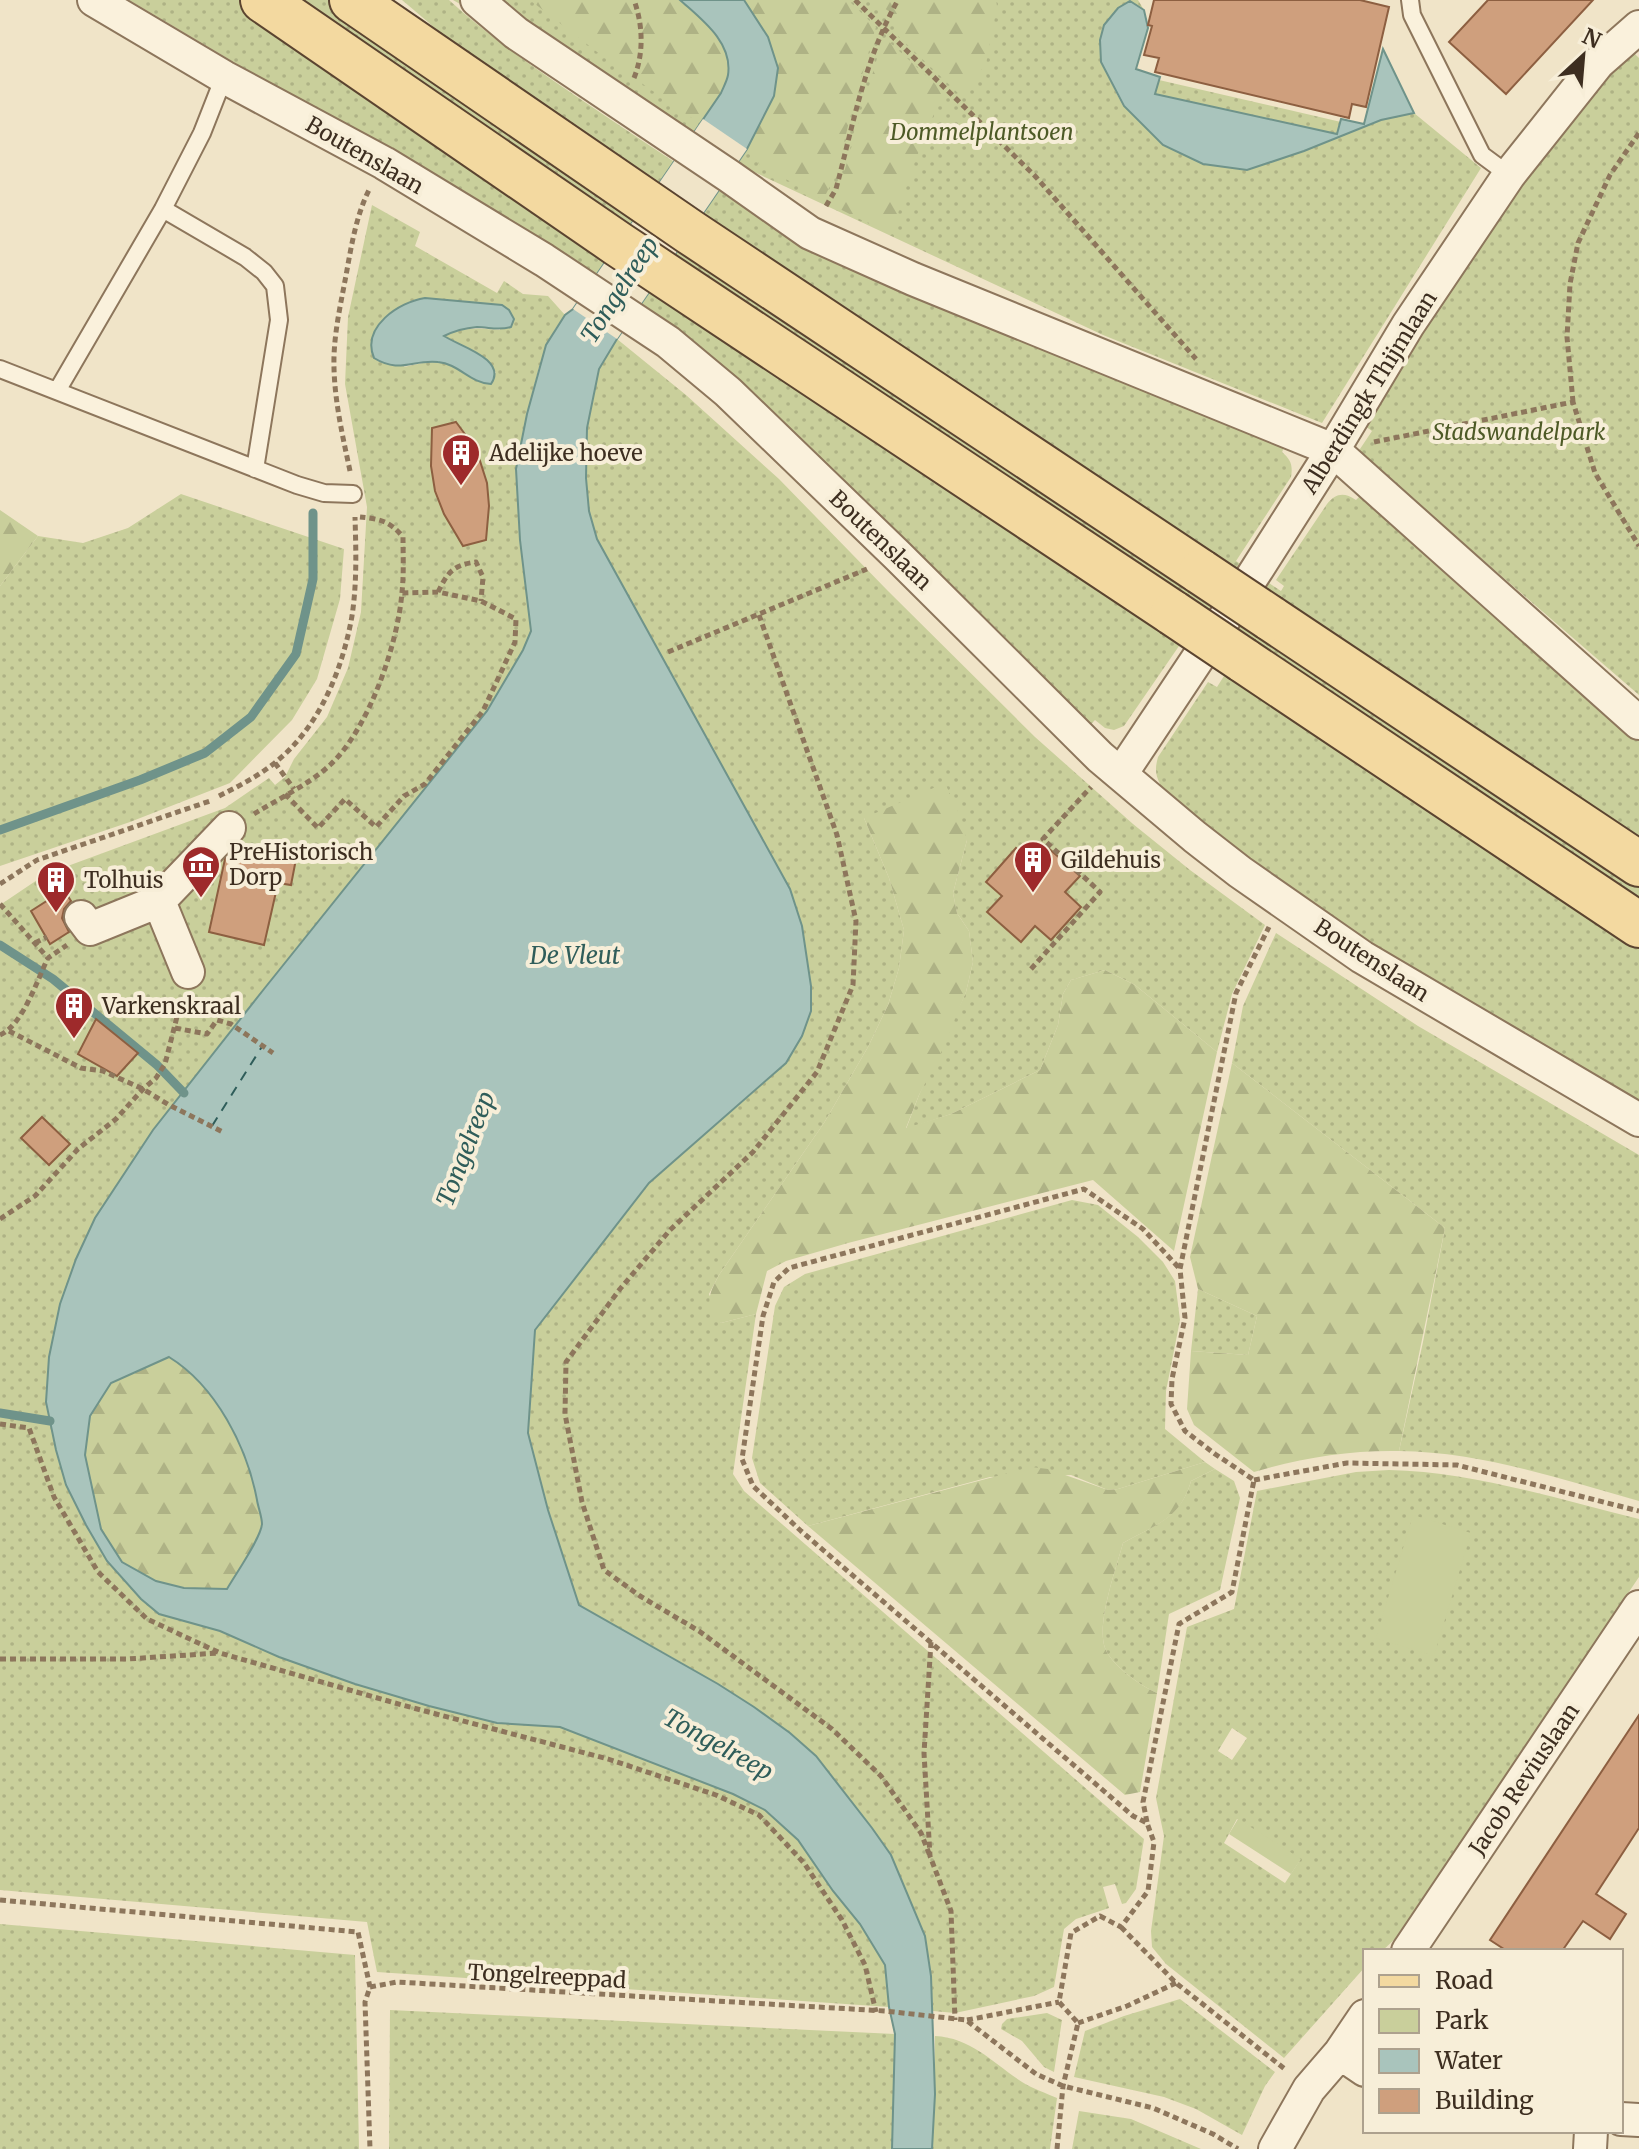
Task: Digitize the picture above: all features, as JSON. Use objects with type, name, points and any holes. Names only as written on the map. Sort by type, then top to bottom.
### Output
[{"type":"main road","points":[[263,0],[618,244],[1639,925]]},
{"type":"main road","points":[[352,0],[690,232],[1639,864]]},
{"type":"street","name":"Boutenslaan","points":[[94,0],[224,77],[384,163],[544,260],[668,342],[703,370],[898,556],[1116,770],[1195,837],[1362,957],[1639,1120]]},
{"type":"street","points":[[477,0],[516,33],[810,233],[913,279],[1333,450],[1639,723]]},
{"type":"street","name":"Alberdingk Thijmlaan","points":[[1116,770],[1254,574],[1408,325],[1509,175],[1598,63],[1639,27]]},
{"type":"street","points":[[86,923],[159,901],[229,828]]},
{"type":"street","points":[[159,901],[188,972]]},
{"type":"street","name":"Jacob Reviuslaan","points":[[1409,1949],[1639,1607]]},
{"type":"street","points":[[1275,2149],[1309,2089],[1352,2061],[1363,2023]]},
{"type":"lane","points":[[1410,0],[1412,15],[1482,155],[1509,175]]},
{"type":"lane","points":[[57,391],[163,209],[202,133],[224,77]]},
{"type":"lane","points":[[163,209],[245,257],[264,272],[275,286],[279,320],[255,469]]},
{"type":"lane","points":[[0,369],[255,469],[324,493],[353,494]]},
{"type":"path","points":[[619,103],[636,75],[640,55],[642,37],[634,0]]},
{"type":"path","points":[[855,0],[1035,176],[1198,361],[1187,391]]},
{"type":"path","points":[[810,233],[836,189],[865,77],[883,27],[898,0]]},
{"type":"path","points":[[1639,133],[1610,175],[1578,243],[1570,284],[1567,337],[1573,402],[1595,473],[1639,546]]},
{"type":"path","points":[[0,884],[37,860],[209,802],[252,780],[295,744],[323,706],[341,658],[352,616],[356,572],[353,494],[338,410],[334,355],[361,206]]},
{"type":"path","points":[[1333,450],[1573,402]]},
{"type":"path","points":[[229,828],[330,765],[352,739],[375,694],[393,639],[402,593],[403,537],[393,525],[355,517]]},
{"type":"path","points":[[668,652],[898,556]]},
{"type":"path","points":[[438,592],[453,569],[460,564],[476,562],[483,577],[481,601]]},
{"type":"path","points":[[285,794],[318,828],[345,799],[376,827],[404,796],[425,784],[483,711],[515,642],[516,619],[481,601],[438,592],[402,593]]},
{"type":"path","points":[[759,615],[837,835],[856,921],[853,985],[817,1072],[753,1152],[670,1230],[620,1289],[566,1362],[565,1414],[582,1502],[604,1570],[640,1596],[699,1631],[832,1729],[881,1776],[921,1833],[951,1911],[955,2020]]},
{"type":"path","points":[[275,763],[294,789]]},
{"type":"path","points":[[1031,969],[1100,892],[1043,839],[1116,770]]},
{"type":"path","points":[[0,904],[47,961]]},
{"type":"path","points":[[1285,904],[1266,931],[1236,993],[1180,1269],[1185,1318],[1172,1379],[1171,1404],[1185,1431],[1254,1480],[1347,1463],[1457,1465],[1639,1511]]},
{"type":"path","points":[[0,1035],[9,1031],[47,961],[86,923]]},
{"type":"path","points":[[35,943],[47,937]]},
{"type":"path","points":[[0,1219],[35,1196],[78,1149],[116,1119],[156,1078],[165,1064],[188,972]]},
{"type":"path","points":[[175,1028],[207,1034],[217,1020],[231,1024],[273,1053]]},
{"type":"path","points":[[9,1031],[81,1068],[103,1071],[143,1089],[223,1132]]},
{"type":"path","points":[[1147,1823],[1133,1816],[801,1531],[753,1486],[742,1459],[763,1316],[774,1282],[789,1268],[1084,1189],[1143,1229],[1180,1269]]},
{"type":"path","points":[[0,1424],[29,1428],[54,1497],[98,1572],[147,1619],[220,1653],[608,1759],[716,1795],[759,1815],[804,1863],[842,1920],[865,1965],[876,2012]]},
{"type":"path","points":[[1121,1927],[1148,1891],[1154,1842],[1143,1802],[1179,1624],[1232,1592],[1254,1480]]},
{"type":"path","points":[[930,1856],[924,1753],[931,1642]]},
{"type":"path","points":[[0,1659],[127,1659],[220,1653]]},
{"type":"path","points":[[0,1900],[358,1932],[370,1987],[365,2002],[370,2149]]},
{"type":"path","points":[[1078,2023],[1059,2002],[1071,1933],[1100,1916],[1121,1927],[1176,1983],[1309,2089]]},
{"type":"path","name":"Tongelreeppad","points":[[370,1987],[397,1982],[885,2011],[955,2020],[1059,2002]]},
{"type":"path","points":[[1078,2023],[1127,2006],[1176,1983]]},
{"type":"path","points":[[966,2020],[1036,2074],[1063,2086],[1153,2108],[1213,2134],[1238,2149]]},
{"type":"path","points":[[1057,2149],[1063,2086],[1078,2023]]},
{"type":"green space","points":[[129,0],[242,0],[1639,941],[1639,1108],[1366,946],[1154,791],[1160,784],[1156,771],[1158,757],[1208,682],[1217,687],[1224,676],[1179,646],[1124,726],[1114,730],[1105,728],[1095,720],[1089,726],[768,408],[391,155]]},
{"type":"green space","points":[[290,0],[330,0],[413,59],[1639,880],[1639,907]]},
{"type":"green space","points":[[402,0],[449,0],[504,45],[562,86],[781,229],[1286,443],[1282,452],[1291,463],[1291,477],[1236,561],[1281,591],[1284,586],[1276,580],[1327,504],[1340,495],[1356,500],[1364,492],[1639,740],[1639,846],[479,70]]},
{"type":"green space","name":"Dommelplantsoen","points":[[453,0],[1138,0],[1144,10],[1130,1],[1100,40],[1101,63],[1123,106],[1304,151],[1381,120],[1414,113],[1481,168],[1322,423],[1103,335],[752,171]]},
{"type":"green space","points":[[530,0],[680,0],[720,43],[726,57],[724,86],[699,123],[601,55]]},
{"type":"green space","points":[[744,0],[848,0],[876,27],[837,172],[823,200],[759,164],[747,149],[774,96],[768,37]]},
{"type":"green space","points":[[872,0],[996,0],[986,64],[960,95],[896,34],[893,14]]},
{"type":"green space","points":[[886,39],[943,91],[912,169],[891,235],[830,204],[841,183],[882,41]]},
{"type":"green space","name":"Stadswandelpark","points":[[1634,53],[1639,58],[1639,695],[1358,452],[1372,431],[1362,424],[1489,224],[1609,75]]},
{"type":"green space","points":[[1159,80],[1341,122],[1338,134],[1155,94]]},
{"type":"green space","points":[[372,205],[420,232],[415,246],[497,293],[504,281],[523,294],[548,296],[565,315],[555,329],[539,367],[527,414],[527,593],[531,631],[487,711],[153,1130],[95,1218],[60,1304],[49,1357],[46,1402],[56,1450],[86,1525],[107,1561],[159,1614],[220,1631],[279,1657],[497,1723],[560,1727],[733,1794],[765,1810],[798,1840],[860,1924],[885,1965],[889,2007],[377,1972],[367,1922],[0,1890],[0,905],[46,874],[225,808],[269,778],[275,785],[285,777],[294,759],[327,717],[348,668],[361,612],[367,507],[345,384],[348,317]],"holes":[[[425,298],[501,305],[500,330],[471,329],[443,336],[481,355],[496,373],[463,372],[432,361],[404,367]]]},
{"type":"green space","points":[[617,339],[686,395],[779,479],[1035,737],[1133,824],[1265,925],[1232,994],[1217,1052],[1135,985],[1105,970],[1071,980],[1063,994],[1058,1025],[1040,1070],[951,1114],[906,1129],[966,992],[973,962],[969,931],[957,913],[953,893],[967,840],[864,818],[889,878],[904,930],[899,968],[888,1005],[868,1047],[824,1123],[709,1294],[721,1323],[756,1314],[733,1474],[744,1491],[1144,1839],[1136,1889],[1122,1904],[1115,1884],[1103,1887],[1109,1908],[1076,1919],[1064,1929],[1054,1987],[1034,1996],[955,2013],[933,2011],[931,1976],[816,1756],[732,1693],[579,1605],[548,1510],[528,1433],[535,1330],[649,1183],[786,1063],[811,1011],[811,986],[802,926],[790,889],[597,539],[589,511],[586,478],[587,428],[599,369]]},
{"type":"green space","points":[[181,494],[344,549],[340,599],[317,679],[292,720],[230,783],[130,822],[0,866],[0,586],[38,536],[83,543],[128,528]]},
{"type":"green space","points":[[0,510],[38,536],[0,586]]},
{"type":"green space","points":[[945,783],[967,840],[953,893],[957,913],[969,931],[973,962],[966,992],[906,1128],[951,1114],[1040,1070],[1058,1025],[1063,994],[1071,980],[1105,970],[1135,985],[1217,1052],[1174,1251],[1093,1180],[786,1261],[767,1271],[756,1314],[721,1323],[710,1305],[715,1282],[824,1123],[868,1047],[888,1005],[899,968],[904,930],[889,878],[864,818]]},
{"type":"green space","points":[[1276,933],[1418,1026],[1639,1155],[1639,1501],[1491,1461],[1399,1451],[1445,1228],[1232,1063],[1243,1006]]},
{"type":"green space","points":[[1232,1063],[1445,1228],[1399,1451],[1326,1456],[1254,1472],[1194,1425],[1187,1409],[1191,1351],[1248,1355],[1257,1316],[1198,1289],[1190,1257]]},
{"type":"green space","points":[[1072,1200],[1098,1205],[1138,1237],[1163,1262],[1175,1281],[1180,1320],[1166,1391],[1165,1429],[1205,1462],[1108,1490],[1071,1475],[990,1477],[808,1526],[760,1483],[752,1458],[775,1306],[784,1287],[805,1274]]},
{"type":"green space","points":[[1198,1289],[1257,1316],[1248,1355],[1191,1351]]},
{"type":"green space","points":[[169,1357],[201,1384],[227,1420],[246,1459],[261,1515],[261,1530],[227,1589],[184,1588],[156,1581],[122,1562],[101,1529],[85,1455],[90,1416],[111,1383]]},
{"type":"green space","points":[[1205,1462],[1215,1469],[1191,1481],[1173,1513],[1123,1543],[1108,1596],[1103,1638],[1108,1655],[1127,1674],[1157,1693],[1140,1792],[1125,1795],[808,1526],[1031,1467],[1048,1469],[1108,1490]]},
{"type":"green space","points":[[1215,1469],[1234,1481],[1240,1498],[1220,1590],[1169,1614],[1157,1693],[1127,1674],[1105,1648],[1103,1625],[1112,1581],[1123,1543],[1165,1520],[1180,1504],[1191,1481]]},
{"type":"green space","points":[[1356,1472],[1421,1472],[1484,1481],[1639,1519],[1639,1577],[1395,1939],[1384,1949],[1363,1949],[1363,1969],[1284,2058],[1166,1964],[1152,1947],[1151,1931],[1164,1836],[1156,1798],[1187,1627],[1234,1609],[1257,1491]],"holes":[[[1232,1728],[1247,1738],[1232,1760],[1218,1751]],[[1237,1819],[1300,1860],[1285,1883],[1224,1843]]]},
{"type":"green space","points":[[1413,1515],[1471,1533],[1434,1656],[1376,1638]]},
{"type":"green space","points":[[1238,1819],[1301,1859],[1291,1874],[1229,1834]]},
{"type":"green space","points":[[0,1924],[355,1955],[359,2149],[0,2149]]},
{"type":"green space","points":[[1180,1999],[1275,2072],[1242,2135],[1196,2109],[1164,2097],[1074,2077],[1085,2031]]},
{"type":"green space","points":[[390,2010],[895,2034],[892,2149],[389,2149]]},
{"type":"green space","points":[[1047,2013],[1062,2020],[1054,2072],[1044,2067],[1022,2041],[1001,2029],[1007,2019]]},
{"type":"green space","points":[[935,2036],[971,2046],[1022,2082],[1057,2098],[1050,2149],[932,2149]]},
{"type":"green space","points":[[1079,2111],[1131,2119],[1201,2149],[1072,2149]]},
{"type":"water","name":"De Vleut","points":[[680,0],[744,0],[768,37],[778,68],[774,96],[747,149],[599,369],[587,428],[589,511],[597,539],[790,889],[802,926],[811,986],[811,1011],[802,1036],[786,1063],[649,1183],[535,1330],[528,1433],[548,1510],[579,1605],[718,1684],[790,1733],[816,1756],[891,1855],[925,1936],[931,1976],[935,2094],[932,2149],[892,2149],[895,2034],[885,1965],[860,1924],[798,1840],[765,1810],[733,1794],[560,1727],[497,1723],[429,1706],[279,1657],[220,1631],[159,1614],[107,1561],[86,1525],[66,1485],[46,1402],[49,1357],[60,1304],[95,1218],[153,1130],[487,711],[523,650],[531,631],[520,540],[516,469],[546,345],[721,93],[727,77],[728,63],[721,42],[706,23]],"holes":[[[169,1357],[186,1369],[215,1401],[237,1439],[246,1459],[261,1518],[261,1530],[227,1589],[184,1588],[156,1581],[122,1562],[101,1529],[85,1455],[90,1416],[111,1383]]]},
{"type":"water","points":[[1130,1],[1144,10],[1148,28],[1136,69],[1160,77],[1155,94],[1337,134],[1341,119],[1364,124],[1383,49],[1414,113],[1381,120],[1247,170],[1203,164],[1163,145],[1124,106],[1101,62],[1100,40],[1104,25],[1118,8]]},
{"type":"water","points":[[425,298],[502,305],[509,310],[514,319],[511,327],[473,327],[444,336],[488,360],[494,375],[491,384],[445,363],[391,365],[374,358],[371,347],[378,326],[404,305]]},
{"type":"pier","points":[[703,119],[747,149],[617,339],[573,309]]},
{"type":"building","points":[[1154,0],[1360,0],[1389,7],[1366,107],[1352,104],[1349,118],[1155,72],[1159,58],[1144,55],[1152,26],[1148,25]]},
{"type":"building","points":[[1488,0],[1593,0],[1506,94],[1449,42]]},
{"type":"building","name":"Adelijke hoeve","points":[[456,422],[480,461],[487,483],[489,506],[486,540],[463,546],[444,514],[435,491],[431,466],[432,428]]},
{"type":"building","points":[[238,846],[296,859],[291,885],[278,883],[264,945],[209,932],[225,859]]},
{"type":"building","name":"Gildehuis","points":[[1046,846],[1080,876],[1065,892],[1081,907],[1051,940],[1035,926],[1021,942],[987,912],[1002,896],[986,882],[1016,848],[1032,862]]},
{"type":"building","name":"Tolhuis","points":[[64,890],[71,901],[64,909],[62,918],[69,932],[50,944],[31,911]]},
{"type":"building","points":[[96,1019],[138,1053],[117,1076],[78,1054]]},
{"type":"building","points":[[42,1117],[70,1144],[49,1165],[21,1138]]},
{"type":"building","points":[[1639,1715],[1639,1828],[1596,1894],[1626,1914],[1610,1939],[1583,1921],[1563,1949],[1504,1949],[1490,1940]]},
{"type":"waterway","points":[[0,830],[140,780],[205,753],[251,717],[296,654],[313,579],[313,513]]},
{"type":"waterway","points":[[0,945],[53,979],[157,1065],[184,1093]]},
{"type":"waterway","points":[[0,1413],[50,1421]]},
{"type":"ferry route","points":[[212,1126],[263,1045]]},
{"type":"place","name":"Adelijke hoeve","points":[[461,487]]},
{"type":"place","name":"Gildehuis","points":[[1033,894]]},
{"type":"place","name":"PreHistorisch Dorp","points":[[201,899]]},
{"type":"place","name":"Tolhuis","points":[[56,914]]},
{"type":"place","name":"Varkenskraal","points":[[74,1040]]},
{"type":"water label","name":"Tongelreep","points":[[620,290]]},
{"type":"water label","name":"Tongelreep","points":[[466,1149]]},
{"type":"water label","name":"Tongelreep","points":[[718,1745]]}]
